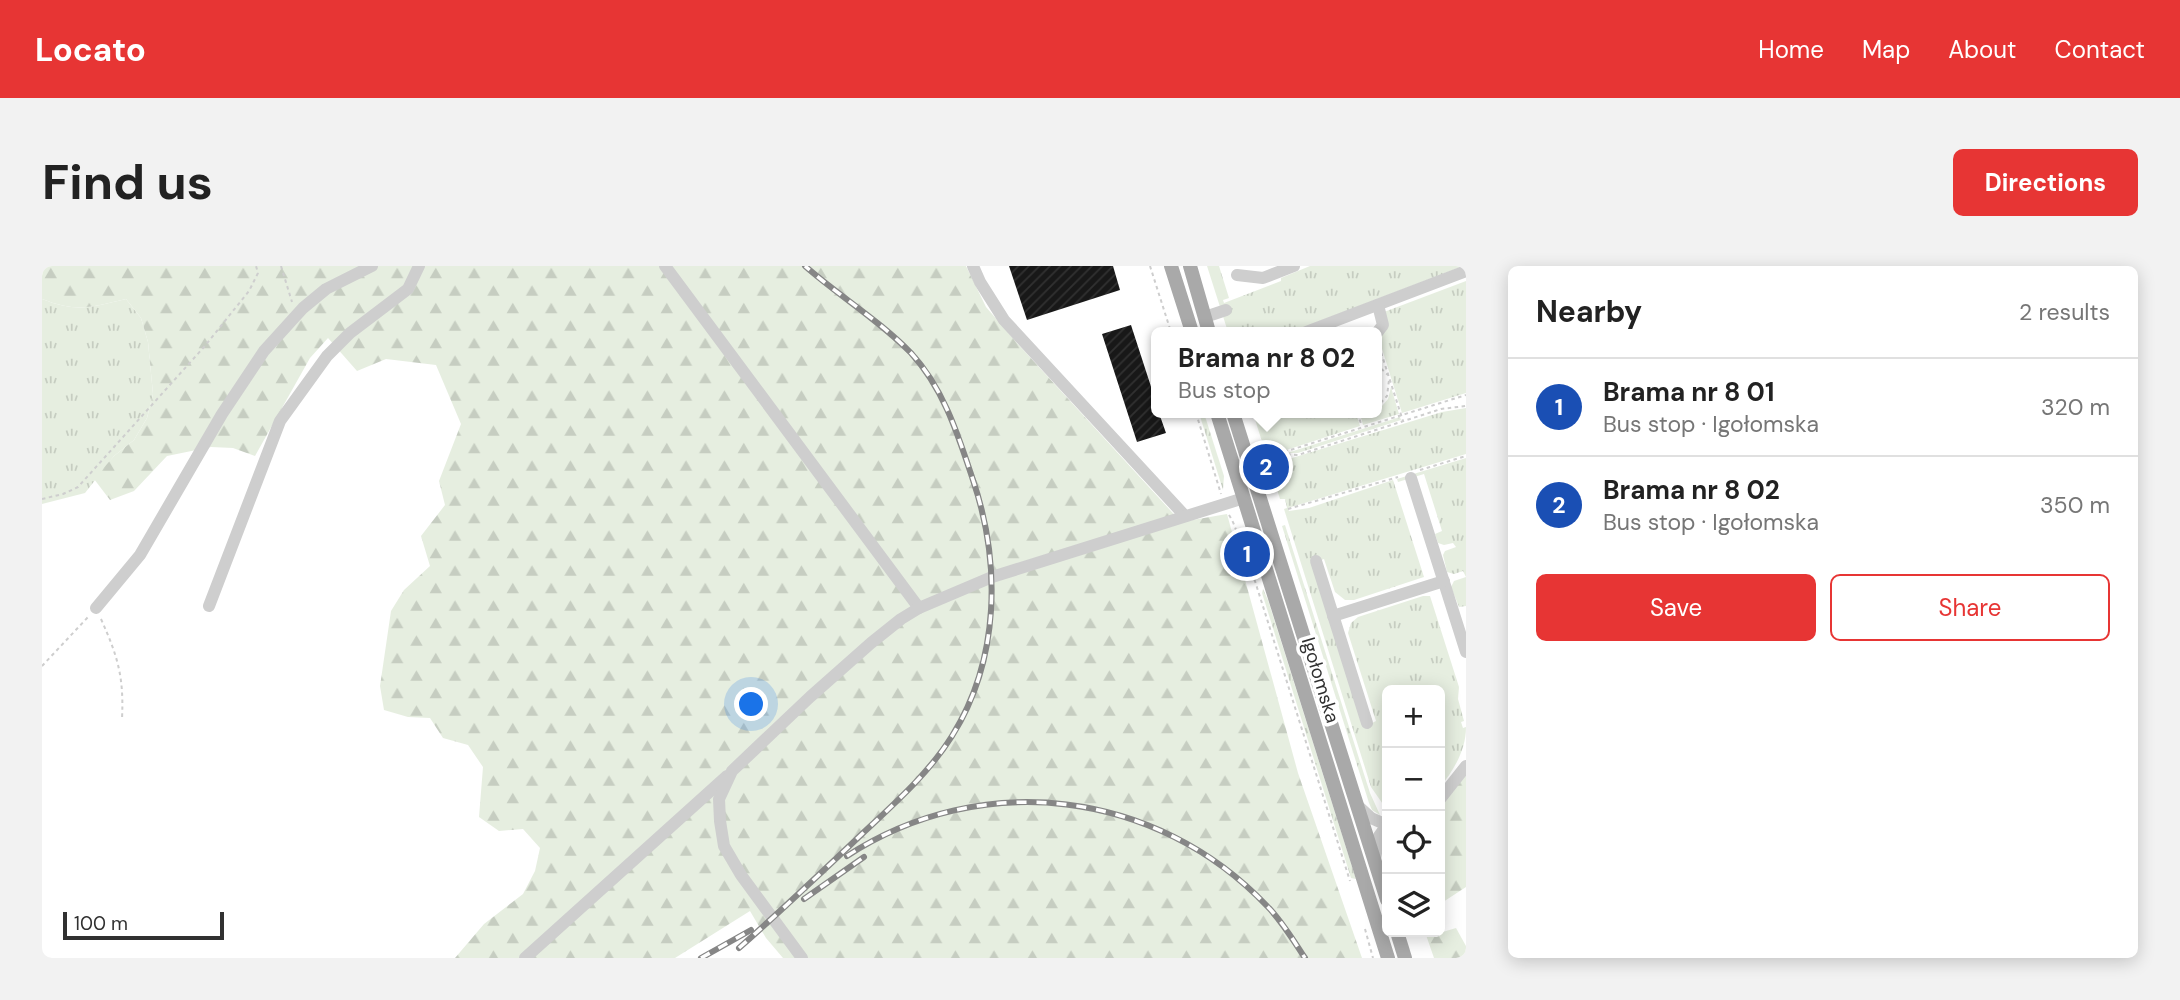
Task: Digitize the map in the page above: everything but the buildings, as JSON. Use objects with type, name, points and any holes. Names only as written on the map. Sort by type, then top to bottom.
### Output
[{"type":"main road","points":[[1171,266],[1190,327]]},
{"type":"main road","points":[[1190,266],[1208,327]]},
{"type":"main road","name":"Igołomska","points":[[1219,418],[1359,886],[1370,920],[1388,958]]},
{"type":"main road","name":"Igołomska","points":[[1235,418],[1382,885]]},
{"type":"main road","points":[[1399,937],[1405,958]]},
{"type":"lane","points":[[96,608],[140,555],[222,414],[264,351],[296,316],[326,289],[372,266]]},
{"type":"lane","points":[[209,606],[280,421],[327,356],[350,333],[408,289],[419,266]]},
{"type":"lane","points":[[664,266],[919,608]]},
{"type":"lane","points":[[973,266],[1004,320],[1185,516]]},
{"type":"lane","points":[[1237,275],[1263,278],[1294,266]]},
{"type":"lane","points":[[1319,327],[1466,271]]},
{"type":"lane","points":[[1378,305],[1384,325],[1382,328]]},
{"type":"lane","points":[[1205,317],[1226,310]]},
{"type":"lane","points":[[1412,474],[1466,652]]},
{"type":"lane","points":[[526,958],[810,697],[901,619],[919,608],[992,577],[1244,498]]},
{"type":"lane","points":[[1316,562],[1367,723]]},
{"type":"lane","points":[[1333,616],[1444,581]]},
{"type":"lane","points":[[1445,793],[1466,766]]},
{"type":"lane","points":[[732,771],[719,799],[724,846],[741,875],[802,958]]},
{"type":"lane","points":[[1358,806],[1371,818],[1382,823]]},
{"type":"lane","points":[[1375,859],[1382,832]]},
{"type":"path","points":[[42,499],[63,495],[78,487],[204,347],[249,291],[258,273],[256,266]]},
{"type":"path","points":[[281,266],[296,316]]},
{"type":"path","points":[[1150,266],[1169,327]]},
{"type":"path","points":[[1382,355],[1404,422]]},
{"type":"path","points":[[1382,370],[1389,377],[1388,393],[1382,403]]},
{"type":"path","points":[[1271,456],[1466,395]]},
{"type":"path","points":[[1279,454],[1298,455],[1441,410],[1466,406]]},
{"type":"path","points":[[1198,418],[1222,495]]},
{"type":"path","points":[[1359,418],[1362,427]]},
{"type":"path","points":[[1288,509],[1466,456]]},
{"type":"path","points":[[1226,508],[1238,536],[1245,565],[1254,578],[1348,877],[1359,886]]},
{"type":"path","points":[[42,666],[96,608],[118,657],[123,696],[122,719]]},
{"type":"path","points":[[1370,920],[1365,934],[1373,958]]},
{"type":"green space","points":[[42,266],[966,266],[986,307],[1181,522],[1227,514],[1298,773],[1362,958],[783,958],[766,938],[750,911],[675,958],[455,958],[484,924],[523,894],[535,871],[540,848],[523,829],[499,831],[479,817],[483,767],[468,745],[443,738],[430,718],[408,717],[384,710],[380,686],[391,611],[404,590],[430,566],[421,536],[445,505],[439,481],[461,424],[436,365],[386,359],[357,371],[328,338],[310,358],[255,456],[233,448],[211,447],[167,456],[134,491],[110,500],[94,479],[114,456],[134,440],[147,418],[153,394],[148,342],[141,318],[126,299],[75,307],[42,299]]},
{"type":"green space","points":[[1207,266],[1219,266],[1229,298],[1223,300],[1224,303],[1281,281],[1281,278],[1310,266],[1463,266],[1304,327],[1226,327]]},
{"type":"green space","points":[[1466,281],[1466,393],[1402,413],[1382,349],[1380,327],[1384,312]]},
{"type":"green space","points":[[42,299],[75,307],[126,299],[141,318],[148,342],[153,394],[147,418],[134,440],[114,456],[85,493],[42,504]]},
{"type":"green space","points":[[1391,387],[1399,414],[1363,425],[1361,418],[1382,418],[1382,406],[1388,399]]},
{"type":"green space","points":[[1466,408],[1466,454],[1288,508],[1289,511],[1309,508],[1393,480],[1424,577],[1354,600],[1345,600],[1335,592],[1324,559],[1321,560],[1372,723],[1376,721],[1348,633],[1351,623],[1358,617],[1430,596],[1459,687],[1458,699],[1464,721],[1461,722],[1463,728],[1466,727],[1464,744],[1445,780],[1445,685],[1382,685],[1382,803],[1371,787],[1284,509],[1287,508],[1285,499],[1280,499],[1255,418],[1358,418],[1360,426],[1271,455],[1272,458],[1292,458],[1442,412]]},
{"type":"green space","points":[[1400,417],[1401,420],[1298,453],[1287,453]]},
{"type":"green space","points":[[1201,418],[1206,418],[1224,476],[1223,490]]},
{"type":"green space","points":[[1466,458],[1466,577],[1463,571],[1454,574],[1447,572],[1443,555],[1445,551],[1456,547],[1453,543],[1438,543],[1435,534],[1442,531],[1424,474],[1398,482],[1397,479]]},
{"type":"green space","points":[[1285,525],[1370,793],[1380,815],[1372,810],[1369,803],[1282,526]]},
{"type":"green space","points":[[1466,577],[1466,606],[1459,607],[1451,587],[1454,581]]},
{"type":"green space","points":[[1263,589],[1356,879],[1351,878],[1262,593]]},
{"type":"green space","points":[[1466,775],[1466,887],[1445,901],[1445,811],[1445,800]]},
{"type":"green space","points":[[1456,928],[1466,946],[1466,958],[1434,958],[1427,937],[1445,937],[1445,931]]},
{"type":"railway","points":[[739,948],[899,799],[943,750],[968,706],[979,675],[991,610],[988,544],[982,512],[962,446],[941,397],[923,367],[899,341],[805,266]]},
{"type":"railway","points":[[847,856],[899,828],[954,810],[1010,803],[1066,804],[1121,816],[1174,837],[1223,867],[1267,906],[1305,958]]},
{"type":"railway","points":[[804,899],[864,857]]},
{"type":"railway","points":[[701,958],[751,930]]},
{"type":"place","name":"Brama nr 8 02","points":[[1266,467]]},
{"type":"place","name":"Brama nr 8 01","points":[[1247,554]]}]
